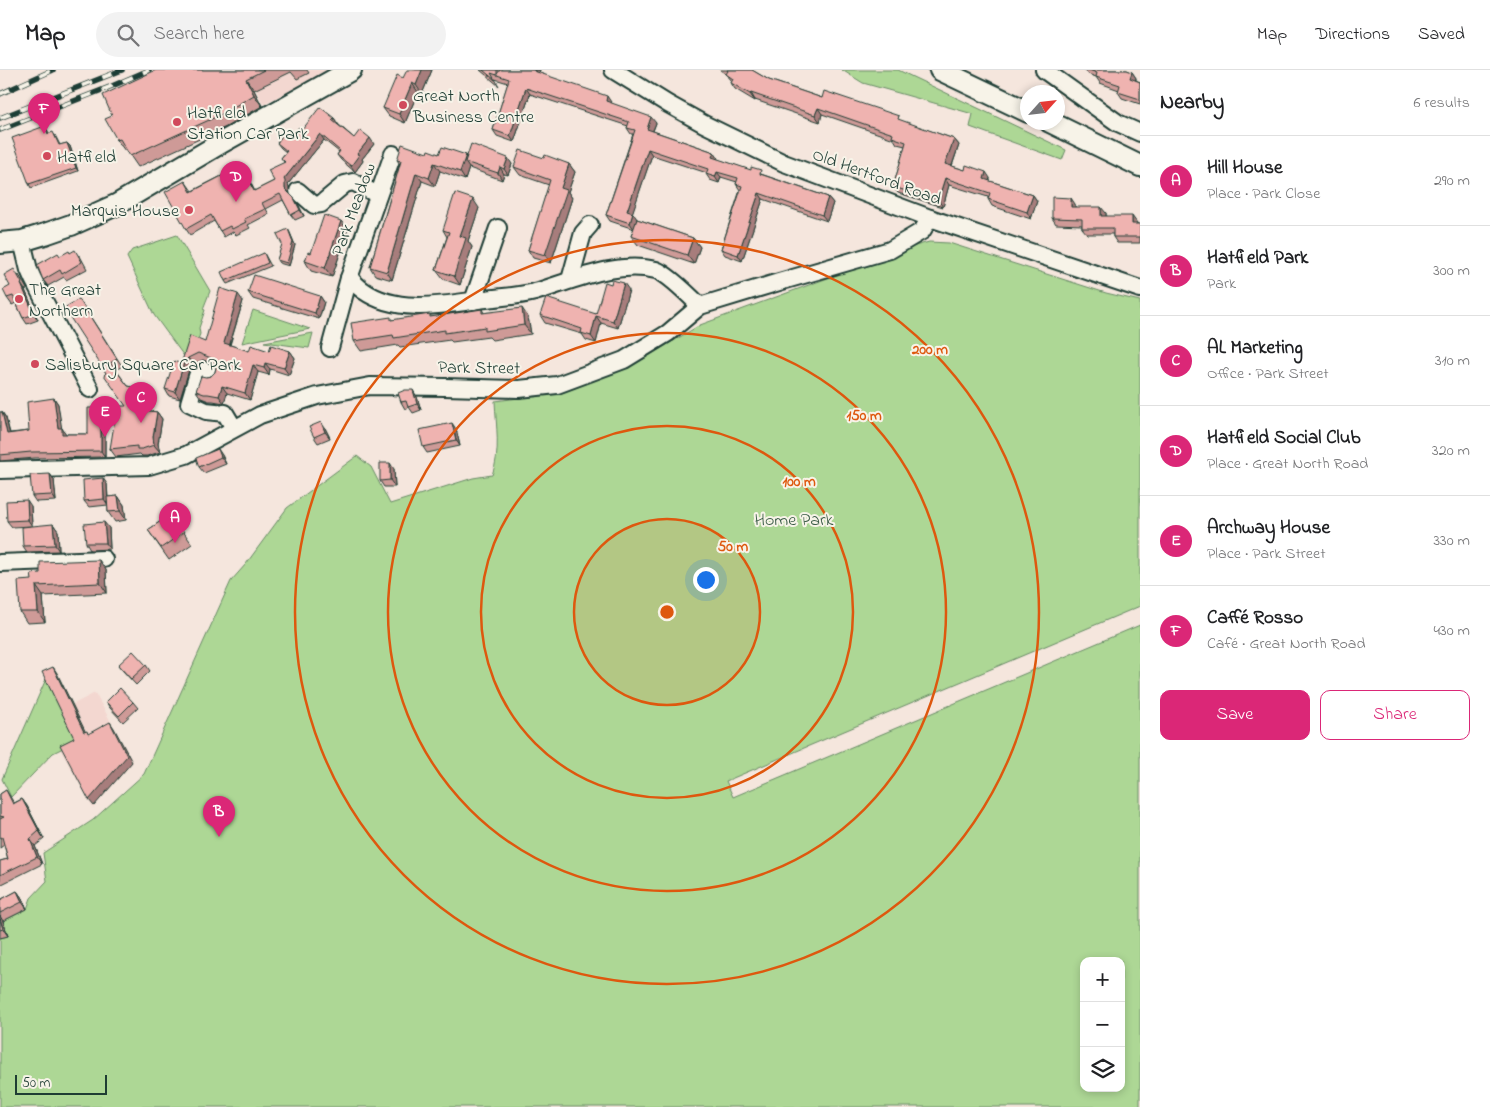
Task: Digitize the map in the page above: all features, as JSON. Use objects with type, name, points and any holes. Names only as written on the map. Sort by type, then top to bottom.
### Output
[{"type":"main road","points":[[0,243],[22,241],[71,225],[116,205],[351,70]]},
{"type":"main road","points":[[940,70],[968,76],[1020,107]]},
{"type":"main road","points":[[1065,129],[1140,166]]},
{"type":"street","name":"Old Hertford Road","points":[[613,70],[689,116],[784,163],[930,218],[1140,289]]},
{"type":"street","points":[[1044,70],[1118,123],[1140,133]]},
{"type":"street","name":"Park Meadow","points":[[330,348],[350,278],[393,154]]},
{"type":"street","points":[[298,191],[314,205],[321,204],[345,184],[353,182],[378,195]]},
{"type":"street","name":"Park Street","points":[[0,470],[149,466],[186,455],[260,415],[318,396],[370,386],[519,390],[557,384],[624,360],[668,333],[700,306],[890,250],[922,231],[930,218]]},
{"type":"street","points":[[570,280],[582,233],[590,225]]},
{"type":"street","points":[[473,301],[498,228]]},
{"type":"street","points":[[22,241],[28,270],[90,389]]},
{"type":"street","name":"Park Meadow","points":[[350,278],[363,290],[377,298],[406,305],[437,305],[532,292],[570,280],[631,267],[658,271],[681,288],[700,306]]},
{"type":"street","points":[[211,374],[203,370],[198,373],[188,403],[206,411],[225,412],[234,428]]},
{"type":"street","points":[[0,563],[104,560]]},
{"type":"shaded area","points":[[247,70],[333,70],[263,104]]},
{"type":"shaded area","points":[[95,693],[133,762],[93,808],[60,749],[77,741],[62,710]]},
{"type":"green space","points":[[842,70],[898,70],[1020,128],[1020,130],[1024,130],[1066,150],[1062,160],[970,127],[973,114],[863,83]]},
{"type":"green space","points":[[177,235],[210,291],[203,309],[205,310],[199,328],[200,334],[189,363],[154,315],[127,257],[132,250]]},
{"type":"green space","name":"Home Park","points":[[929,242],[949,243],[1106,293],[1140,301],[1140,606],[726,781],[733,797],[1140,625],[1140,1107],[0,1107],[0,938],[8,936],[3,921],[27,909],[31,898],[47,881],[43,853],[93,820],[144,774],[231,581],[246,564],[287,508],[357,456],[371,467],[390,504],[473,478],[492,475],[497,448],[495,401],[551,394],[640,361],[700,325]]},
{"type":"green space","points":[[253,310],[310,329],[242,343]]},
{"type":"green space","points":[[313,333],[309,348],[264,342]]},
{"type":"green space","points":[[46,679],[77,741],[53,753],[11,797],[2,779]]},
{"type":"building","name":"Hatfield Station Car Park","points":[[156,70],[264,70],[246,79],[254,95],[218,116],[130,156],[120,139],[117,140],[105,119],[112,116],[103,95]]},
{"type":"building","points":[[407,70],[422,70],[416,85],[412,83],[399,114],[383,108],[397,75],[403,78]]},
{"type":"building","points":[[483,70],[497,70],[497,74],[500,70],[534,70],[607,96],[606,101],[651,117],[647,129],[714,152],[712,157],[751,170],[751,167],[761,170],[760,174],[828,197],[822,215],[759,193],[738,255],[721,249],[742,186],[736,184],[738,178],[717,172],[715,177],[706,174],[708,169],[648,149],[627,211],[633,213],[630,223],[606,215],[635,130],[627,128],[629,122],[526,88],[510,136],[493,130],[509,79],[491,73],[495,80]]},
{"type":"building","points":[[727,70],[752,70],[769,80],[822,98],[824,91],[899,116],[898,119],[954,139],[945,164],[965,170],[966,165],[986,172],[984,179],[1033,195],[1027,212],[988,199],[990,193],[945,178],[938,200],[893,187],[906,142],[892,137],[893,134],[818,108],[815,115],[750,94],[731,83],[733,79],[726,74]]},
{"type":"building","points":[[1089,70],[1127,70],[1132,72],[1130,78],[1140,82],[1140,99],[1118,92],[1120,85],[1096,77],[1097,73]]},
{"type":"building","points":[[320,107],[334,118],[332,120],[354,138],[360,130],[370,138],[357,154],[359,155],[351,166],[337,155],[340,151],[320,134],[284,179],[285,189],[294,198],[300,210],[291,215],[280,194],[262,203],[265,209],[244,219],[246,222],[232,229],[230,226],[220,231],[211,215],[186,229],[165,192],[185,181],[191,192],[241,166],[254,191],[274,181],[268,170],[285,162],[281,158],[287,151],[277,143],[285,132],[291,137],[299,127],[302,130]]},
{"type":"building","name":"Hatfield","points":[[45,126],[48,134],[53,132],[59,145],[67,143],[76,168],[29,184],[12,138]]},
{"type":"building","points":[[402,144],[427,153],[428,150],[439,154],[442,147],[466,155],[460,172],[434,163],[429,178],[416,173],[387,272],[370,267],[401,161],[397,160]]},
{"type":"building","points":[[471,144],[508,158],[504,169],[500,167],[498,173],[465,162]]},
{"type":"building","points":[[520,150],[544,158],[545,155],[569,164],[561,188],[567,190],[545,255],[528,250],[550,180],[514,167]]},
{"type":"building","points":[[455,193],[473,199],[460,236],[466,238],[454,276],[436,270],[449,232],[443,230]]},
{"type":"building","points":[[1052,197],[1071,198],[1071,207],[1101,207],[1101,216],[1132,216],[1132,224],[1140,224],[1140,237],[1113,237],[1113,228],[1082,228],[1082,219],[1052,218]]},
{"type":"building","points":[[324,215],[341,221],[325,268],[305,261],[308,252],[311,253]]},
{"type":"building","points":[[637,219],[693,238],[687,255],[631,236]]},
{"type":"building","points":[[288,229],[293,242],[287,263],[277,260],[282,244],[277,234]]},
{"type":"building","points":[[75,250],[82,262],[62,274],[60,270],[43,280],[37,265],[58,253],[60,256]]},
{"type":"building","points":[[264,253],[268,263],[225,281],[221,272]]},
{"type":"building","name":"The Great Northern","points":[[14,269],[22,283],[34,314],[23,318],[13,296],[7,298],[3,290],[10,286],[4,275]]},
{"type":"building","points":[[254,275],[320,296],[315,313],[248,292]]},
{"type":"building","points":[[612,280],[624,283],[613,321],[596,316],[591,336],[581,333],[582,329],[540,315],[546,298],[596,314],[605,282],[611,284]]},
{"type":"building","points":[[220,288],[238,294],[224,343],[249,351],[251,345],[269,351],[271,345],[290,351],[284,368],[265,363],[264,368],[253,365],[245,393],[222,386],[219,396],[204,394],[196,391],[201,376],[211,376],[215,372],[216,367],[215,362],[211,358],[198,353],[188,358],[184,363],[175,392],[165,389],[174,361],[181,364],[190,336],[205,342]]},
{"type":"building","points":[[79,299],[117,359],[110,363],[128,386],[147,390],[144,410],[157,412],[153,437],[154,445],[142,449],[137,449],[137,446],[110,449],[117,406],[126,406],[104,375],[106,373],[64,308]]},
{"type":"building","points":[[522,308],[524,325],[485,331],[485,327],[445,333],[445,330],[394,338],[393,335],[354,341],[351,323],[391,317],[391,320],[430,314],[430,317],[482,309],[482,313]]},
{"type":"building","points":[[405,390],[413,390],[417,404],[408,407],[406,401],[401,402],[398,393]]},
{"type":"building","points":[[54,398],[58,428],[62,428],[62,434],[88,434],[88,408],[101,408],[101,451],[31,452],[0,455],[0,412],[2,412],[7,434],[29,431],[27,402]]},
{"type":"building","points":[[321,422],[325,432],[314,437],[309,427]]},
{"type":"building","points":[[452,423],[456,440],[423,447],[419,430]]},
{"type":"building","points":[[218,449],[221,457],[199,467],[196,458]]},
{"type":"building","points":[[380,463],[390,463],[390,480],[380,481]]},
{"type":"building","points":[[50,474],[52,495],[32,496],[30,475]]},
{"type":"building","points":[[103,478],[104,499],[84,501],[83,480]]},
{"type":"building","points":[[118,496],[120,511],[108,512],[107,497]]},
{"type":"building","points":[[27,500],[28,520],[7,521],[6,501]]},
{"type":"building","points":[[171,514],[184,532],[161,548],[148,530]]},
{"type":"building","points":[[104,522],[106,543],[86,543],[84,524]]},
{"type":"building","points":[[53,524],[55,545],[23,546],[22,527]]},
{"type":"building","points":[[99,560],[100,583],[36,586],[38,612],[20,612],[18,581],[32,580],[31,574],[40,573],[40,562]]},
{"type":"building","points":[[133,651],[146,665],[131,679],[118,665]]},
{"type":"building","points":[[53,667],[84,732],[87,731],[88,734],[110,722],[127,756],[89,800],[60,745],[74,738],[42,672]]},
{"type":"building","points":[[120,688],[133,702],[119,716],[106,702]]},
{"type":"building","points":[[6,790],[13,804],[22,799],[39,831],[30,839],[37,857],[0,875],[0,861],[8,859],[2,837],[0,838],[0,819],[4,817],[0,816],[0,794]]},
{"type":"building","points":[[17,891],[22,902],[0,913],[0,900]]},
{"type":"building","points":[[0,919],[3,929],[0,930]]},
{"type":"railway","points":[[0,94],[53,70]]},
{"type":"railway","points":[[0,118],[122,70]]},
{"type":"railway","points":[[0,130],[149,70]]},
{"type":"place","name":"Great North Business Centre","points":[[403,105]]},
{"type":"place","name":"Hatfield Station Car Park","points":[[177,122]]},
{"type":"place","name":"Caffé Rosso","points":[[44,134]]},
{"type":"place","name":"Hatfield","points":[[47,156]]},
{"type":"place","name":"Hatfield Social Club","points":[[236,202]]},
{"type":"place","name":"Marquis House","points":[[189,210]]},
{"type":"place","name":"The Great Northern","points":[[19,299]]},
{"type":"place","name":"Salisbury Square Car Park","points":[[35,364]]},
{"type":"place","name":"AL Marketing","points":[[141,423]]},
{"type":"place","name":"Archway House","points":[[105,437]]},
{"type":"place","name":"Hill House","points":[[175,543]]},
{"type":"place","name":"Hatfield Park","points":[[219,837]]}]
